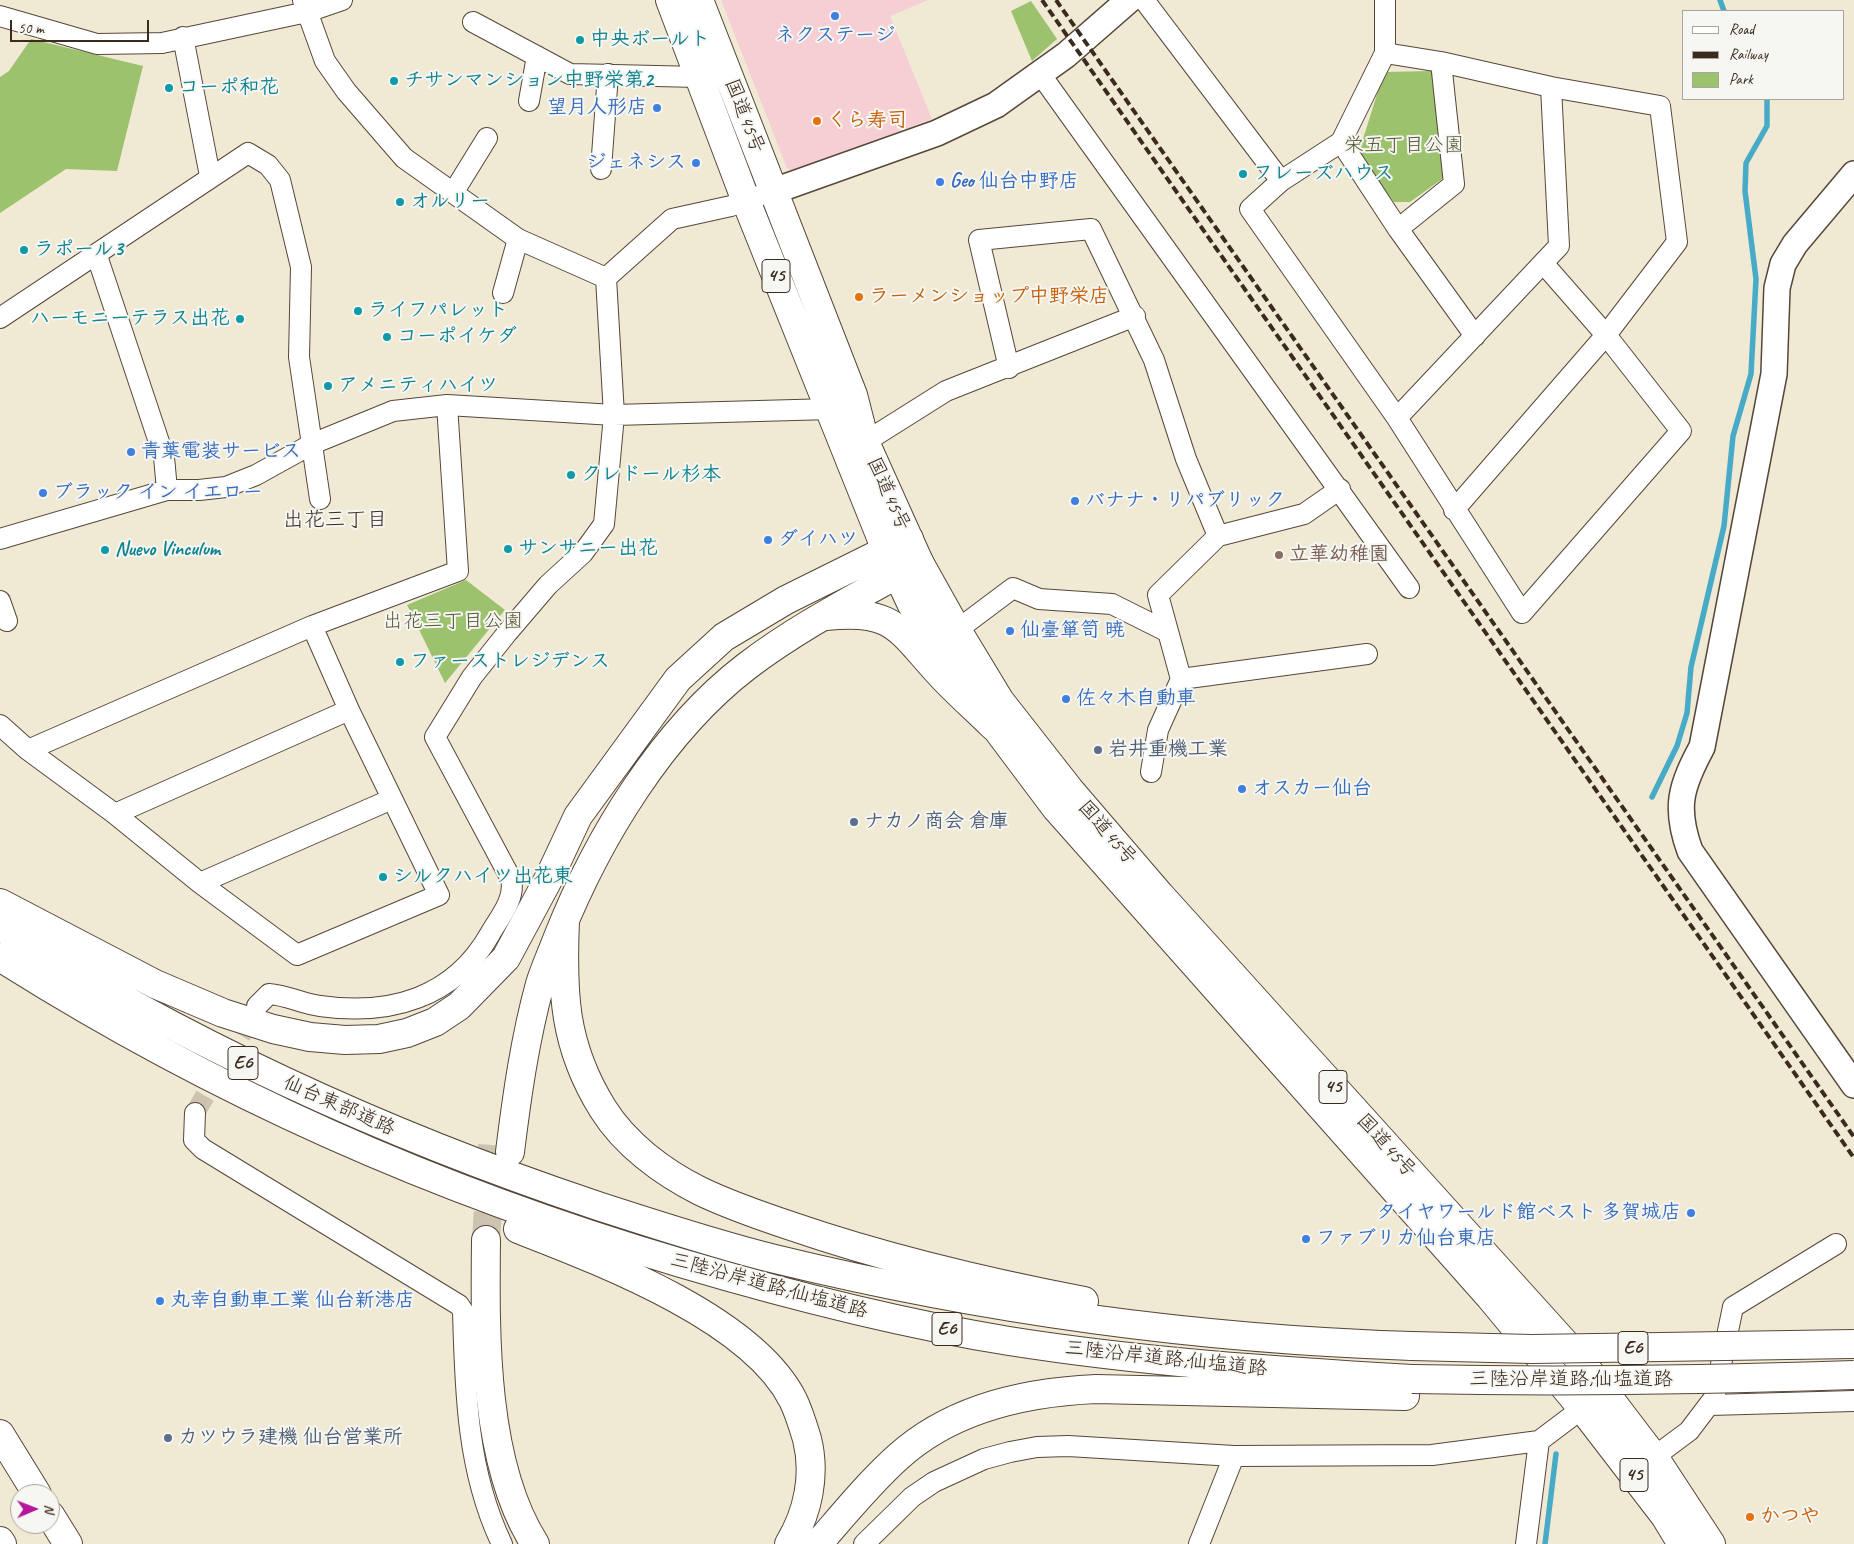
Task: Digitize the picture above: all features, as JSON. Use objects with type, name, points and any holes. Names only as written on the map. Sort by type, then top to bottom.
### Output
[{"type":"main road","name":"国道45号","points":[[670,0],[746,201],[831,409],[903,556],[956,630],[1000,700],[1069,790],[1167,902],[1580,1360],[1654,1457],[1711,1544]]},
{"type":"main road","name":"国道45号","points":[[699,0],[853,396],[865,442],[903,556],[912,605],[951,668],[1056,808],[1490,1297],[1582,1408],[1660,1509],[1682,1544]]},
{"type":"main road","points":[[501,1156],[516,1106],[541,981],[565,920],[589,867],[655,759],[717,692],[746,667],[903,556]]},
{"type":"main road","points":[[0,903],[155,984],[222,1013],[273,1029],[345,1040],[379,1039],[407,1033],[435,1022],[459,1006],[506,958],[549,878],[578,816],[678,679],[724,637],[786,600],[903,556]]},
{"type":"main road","points":[[820,616],[866,616],[890,623],[902,631],[938,672],[993,726]]},
{"type":"main road","points":[[501,1156],[513,1026],[538,937],[549,878]]},
{"type":"main road","points":[[565,920],[562,979],[568,1019],[576,1053],[589,1084],[604,1110],[623,1135],[645,1156],[699,1191],[833,1241],[1006,1286],[1089,1302],[1285,1326],[1405,1346]]},
{"type":"main road","name":"仙台東部道路","points":[[0,926],[143,1011],[252,1068],[364,1118],[501,1156]]},
{"type":"main road","name":"仙台東部道路","points":[[0,957],[132,1036],[250,1098],[355,1147],[498,1204]]},
{"type":"main road","points":[[250,1098],[354,1161],[631,1277],[675,1299],[736,1336],[760,1357],[793,1398],[802,1421],[809,1448],[812,1476],[807,1503],[798,1530],[789,1544]]},
{"type":"main road","name":"三陸沿岸道路;仙塩道路","points":[[501,1156],[643,1220],[772,1258],[1010,1308],[1179,1331],[1286,1341],[1541,1349],[1854,1344]]},
{"type":"main road","name":"三陸沿岸道路;仙塩道路","points":[[498,1204],[638,1251],[756,1286],[883,1317],[1005,1340],[1082,1352],[1287,1372],[1412,1387],[1536,1394],[1668,1381],[1854,1375]]},
{"type":"main road","points":[[535,1544],[514,1502],[503,1464],[494,1414],[486,1338],[495,1243],[510,1408],[527,1484],[541,1519],[556,1544]]},
{"type":"main road","points":[[818,1544],[899,1456],[932,1433],[956,1420],[987,1407],[1020,1397],[1056,1391],[1096,1389],[1412,1387]]},
{"type":"main road","points":[[0,1434],[31,1484]]},
{"type":"main road","points":[[60,1531],[68,1544]]},
{"type":"main road","points":[[0,1540],[2,1544]]},
{"type":"street","points":[[0,16],[97,44],[162,43],[305,6],[342,0]]},
{"type":"street","points":[[606,278],[672,219],[746,201],[937,133],[996,105],[1041,75],[1076,48],[1129,0]]},
{"type":"street","points":[[1144,0],[1281,181]]},
{"type":"street","points":[[1385,0],[1385,53],[1340,142],[1281,181],[1250,210],[1397,418],[1522,614],[1681,431],[1606,335],[1543,263]]},
{"type":"street","points":[[305,6],[324,61],[346,91],[404,158],[518,240],[606,278]]},
{"type":"street","points":[[473,22],[570,74],[698,77]]},
{"type":"street","points":[[183,38],[210,176]]},
{"type":"street","points":[[1385,53],[1441,62],[1551,87],[1660,106],[1677,242],[1606,335],[1454,510]]},
{"type":"street","points":[[529,101],[536,56]]},
{"type":"street","points":[[1398,230],[1454,184],[1441,62]]},
{"type":"street","points":[[601,169],[608,74]]},
{"type":"street","points":[[1041,75],[1409,588]]},
{"type":"street","points":[[1397,418],[1559,246],[1551,87]]},
{"type":"street","points":[[454,193],[487,138]]},
{"type":"street","points":[[1340,142],[1398,230],[1475,336]]},
{"type":"street","points":[[0,317],[97,256],[210,176],[248,153],[268,165],[280,180],[301,267],[299,357],[320,500]]},
{"type":"street","points":[[1854,174],[1795,244],[1783,264],[1777,288],[1774,374],[1758,465],[1702,747],[1684,785],[1681,804],[1681,827],[1690,851],[1854,1085]]},
{"type":"street","points":[[1009,368],[979,240],[1091,230],[1135,316],[1154,360],[1186,459],[1218,536]]},
{"type":"street","points":[[503,293],[518,240]]},
{"type":"street","points":[[97,256],[164,457],[167,490]]},
{"type":"street","points":[[257,1006],[269,994],[282,995],[318,1006],[345,1008],[373,1008],[424,997],[447,983],[470,964],[484,945],[512,894],[511,879],[435,737],[472,677],[501,640],[548,585],[583,552],[604,524],[614,415],[606,278]]},
{"type":"street","points":[[865,442],[946,391],[1009,368],[1135,316]]},
{"type":"street","points":[[28,750],[312,626],[458,571],[447,405]]},
{"type":"street","points":[[0,539],[167,490],[199,490],[226,487],[256,475],[312,444],[393,412],[447,405],[614,415],[831,409]]},
{"type":"street","points":[[1151,772],[1158,730],[1181,678],[1158,595],[1218,536],[1304,514],[1340,490]]},
{"type":"street","points":[[956,630],[1013,588],[1039,599],[1112,604],[1168,632]]},
{"type":"street","points":[[0,601],[7,622]]},
{"type":"street","points":[[0,725],[28,750],[115,814],[200,883],[297,955],[439,895],[349,710],[312,626]]},
{"type":"street","points":[[1181,678],[1367,654]]},
{"type":"street","points":[[115,814],[349,710]]},
{"type":"street","points":[[200,883],[392,799]]},
{"type":"street","points":[[195,1113],[194,1140],[203,1149],[459,1304],[463,1311],[465,1382],[475,1466],[487,1508],[502,1544]]},
{"type":"street","points":[[1654,1457],[1689,1431],[1714,1398],[1733,1306],[1836,1244]]},
{"type":"street","points":[[864,1544],[912,1497],[934,1482],[984,1459],[1010,1452],[1037,1447],[1068,1446],[1234,1456],[1432,1455],[1539,1441],[1606,1392]]},
{"type":"street","points":[[1710,1404],[1854,1401]]},
{"type":"street","points":[[1526,1544],[1539,1441]]},
{"type":"street","points":[[1199,1544],[1234,1456]]},
{"type":"shaded area","points":[[721,0],[928,0],[890,16],[932,119],[793,171],[787,168]]},
{"type":"green space","points":[[1031,1],[1057,39],[1032,61],[1011,11]]},
{"type":"green space","points":[[31,39],[143,66],[117,171],[66,169],[0,213],[0,77],[9,71]]},
{"type":"green space","name":"栄五丁目公園","points":[[1432,71],[1447,169],[1442,179],[1410,202],[1394,202],[1358,155],[1384,72]]},
{"type":"green space","name":"出花三丁目公園","points":[[466,580],[505,610],[445,683],[407,605]]},
{"type":"waterway","points":[[1720,0],[1724,10]]},
{"type":"waterway","points":[[1652,797],[1677,746],[1687,713],[1691,667],[1724,526],[1733,436],[1751,374],[1756,279],[1745,191],[1746,163],[1767,126],[1767,100]]},
{"type":"waterway","points":[[1545,1544],[1556,1454]]},
{"type":"tunnel","points":[[195,1113],[255,1011]]},
{"type":"tunnel","points":[[486,1240],[492,1145]]},
{"type":"railway","points":[[1042,0],[1854,1158]]},
{"type":"railway","points":[[1056,0],[1854,1137]]},
{"type":"place","name":"ネクステージ","points":[[835,16]]},
{"type":"place","name":"中央ボールト","points":[[580,40]]},
{"type":"place","name":"チサンマンション中野栄第2","points":[[394,81]]},
{"type":"place","name":"コーポ和花","points":[[169,88]]},
{"type":"place","name":"望月人形店","points":[[657,108]]},
{"type":"place","name":"くら寿司","points":[[817,121]]},
{"type":"place","name":"ジェネシス","points":[[696,163]]},
{"type":"place","name":"フレーズハウス","points":[[1243,174]]},
{"type":"place","name":"Geo 仙台中野店","points":[[940,182]]},
{"type":"place","name":"オルリー","points":[[400,202]]},
{"type":"place","name":"ラポール3","points":[[24,250]]},
{"type":"place","name":"ラーメンショップ中野栄店","points":[[859,297]]},
{"type":"place","name":"ライフパレット","points":[[358,311]]},
{"type":"place","name":"ハーモニーテラス出花","points":[[240,319]]},
{"type":"place","name":"コーポイケダ","points":[[387,337]]},
{"type":"place","name":"アメニティハイツ","points":[[328,386]]},
{"type":"place","name":"青葉電装サービス","points":[[131,452]]},
{"type":"place","name":"クレドール杉本","points":[[571,475]]},
{"type":"place","name":"ブラック イン イエロー","points":[[43,493]]},
{"type":"place","name":"バナナ・リパブリック","points":[[1075,501]]},
{"type":"place","name":"ダイハツ","points":[[768,540]]},
{"type":"place","name":"サンサニー出花","points":[[508,549]]},
{"type":"place","name":"Nuevo Vinculum","points":[[105,550]]},
{"type":"place","name":"立華幼稚園","points":[[1279,555]]},
{"type":"place","name":"仙臺箪笥 暁","points":[[1010,631]]},
{"type":"place","name":"ファーストレジデンス","points":[[400,662]]},
{"type":"place","name":"佐々木自動車","points":[[1066,699]]},
{"type":"place","name":"岩井重機工業","points":[[1098,750]]},
{"type":"place","name":"オスカー仙台","points":[[1242,789]]},
{"type":"place","name":"ナカノ商会 倉庫","points":[[854,822]]},
{"type":"place","name":"シルクハイツ出花東","points":[[383,877]]},
{"type":"place","name":"タイヤワールド館ベスト 多賀城店","points":[[1691,1213]]},
{"type":"place","name":"ファブリカ仙台東店","points":[[1306,1239]]},
{"type":"place","name":"丸幸自動車工業 仙台新港店","points":[[160,1301]]},
{"type":"place","name":"カツウラ建機 仙台営業所","points":[[168,1438]]},
{"type":"place","name":"かつや","points":[[1750,1517]]},
{"type":"district","name":"出花三丁目","points":[[335,520]]}]
